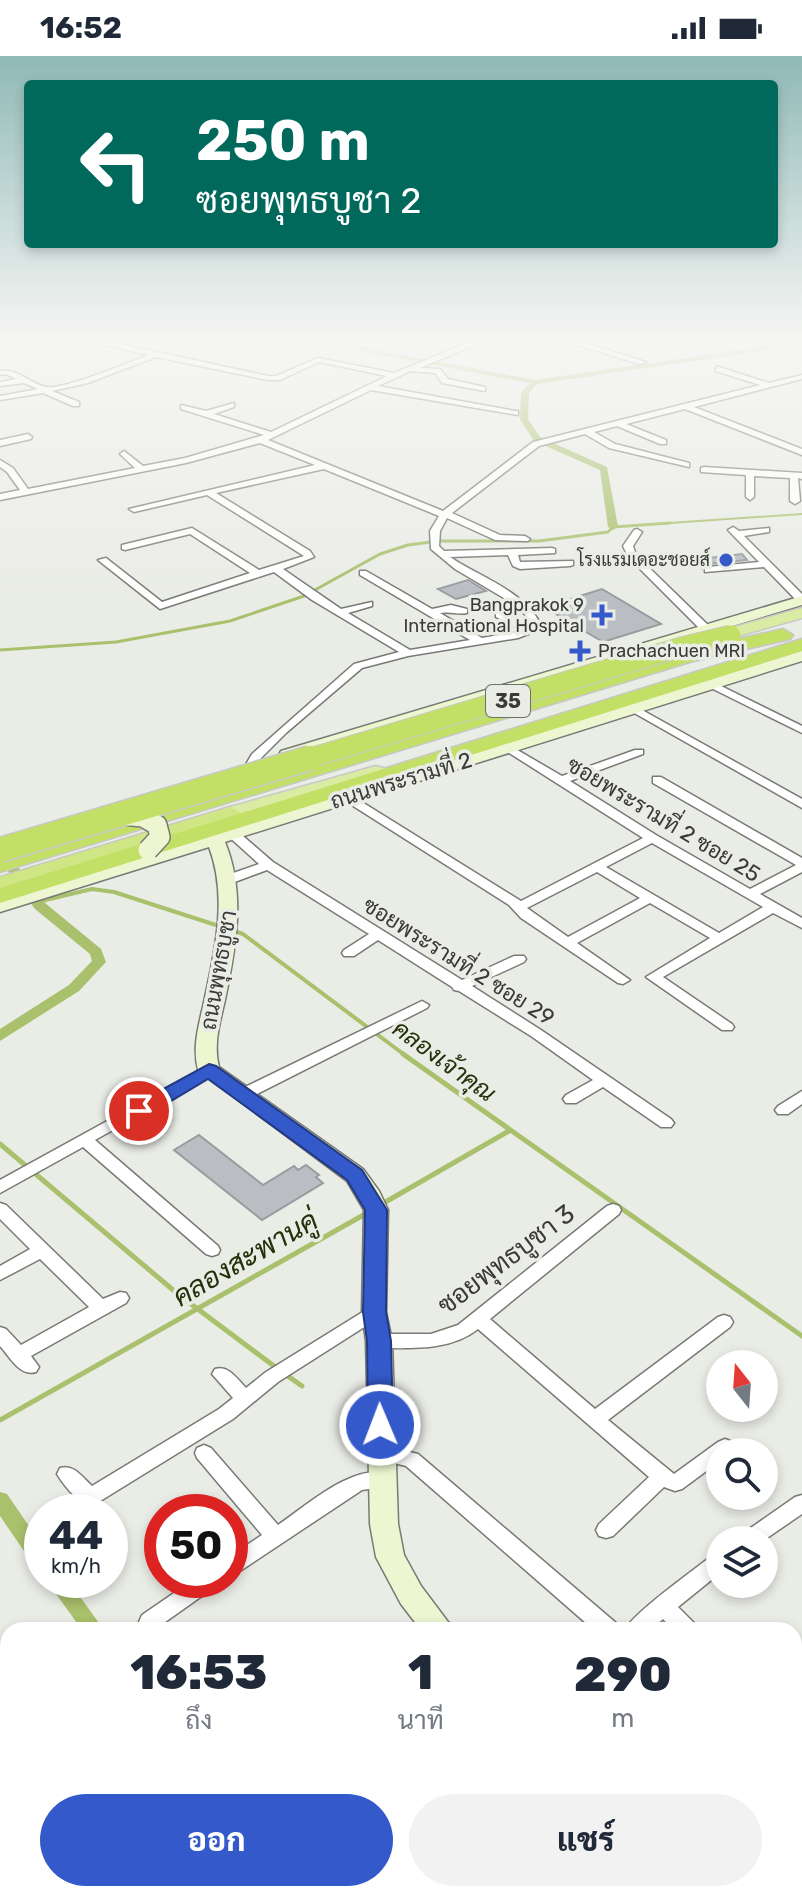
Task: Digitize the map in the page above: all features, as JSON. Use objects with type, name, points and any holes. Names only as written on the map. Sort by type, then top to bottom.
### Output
[{"type":"highway","points":[[215,792],[373,751],[735,638],[802,629]]},
{"type":"highway","points":[[0,850],[699,642],[760,630],[802,629]]},
{"type":"highway","points":[[0,865],[688,656],[802,629]]},
{"type":"highway","points":[[226,828],[608,694],[753,651],[802,642]]},
{"type":"highway","points":[[0,896],[802,642]]},
{"type":"highway","points":[[0,882],[701,663],[802,642]]},
{"type":"highway","name":"ถนนพระรามที่ 2","points":[[0,856],[42,836],[215,792]]},
{"type":"highway","name":"ถนนพระรามที่ 2","points":[[0,882],[72,873],[226,828]]},
{"type":"main road","name":"ถนนพระรามที่ 2","points":[[0,841],[42,836],[251,766],[802,600]]},
{"type":"main road","name":"ถนนพระรามที่ 2","points":[[215,792],[586,676],[802,613]]},
{"type":"main road","name":"ถนนพระรามที่ 2","points":[[226,828],[476,743],[802,642]]},
{"type":"main road","name":"ถนนพระรามที่ 2","points":[[226,828],[345,797],[802,656]]},
{"type":"main road","points":[[118,815],[143,817],[157,825],[160,837],[148,850]]},
{"type":"main road","name":"ถนนพุทธบูชา","points":[[209,1070],[205,1045],[228,916],[224,857],[226,828]]},
{"type":"main road","name":"ถนนพระรามที่ 2","points":[[0,906],[72,873]]},
{"type":"main road","points":[[209,1070],[355,1175],[373,1203],[374,1312],[379,1341],[384,1524],[390,1557],[411,1595],[433,1622]]},
{"type":"street","points":[[231,424],[498,538],[525,539]]},
{"type":"street","points":[[0,497],[142,469],[266,438],[296,424]]},
{"type":"street","points":[[436,546],[445,514],[536,444],[612,424]]},
{"type":"street","points":[[619,424],[663,442]]},
{"type":"street","points":[[732,424],[802,452]]},
{"type":"street","points":[[586,431],[612,446],[686,465]]},
{"type":"street","points":[[0,443],[28,437]]},
{"type":"street","points":[[124,454],[142,469]]},
{"type":"street","points":[[2,466],[26,492]]},
{"type":"street","points":[[134,509],[324,466]]},
{"type":"street","points":[[704,470],[798,476],[795,501]]},
{"type":"street","points":[[727,471],[730,483]]},
{"type":"street","points":[[750,473],[750,497]]},
{"type":"street","points":[[257,481],[268,489]]},
{"type":"street","points":[[103,560],[160,606],[278,570],[309,555],[208,492]]},
{"type":"street","points":[[766,530],[735,532],[802,600]]},
{"type":"street","points":[[125,547],[192,531],[259,575]]},
{"type":"street","points":[[637,532],[628,546],[632,556],[705,628]]},
{"type":"street","points":[[436,546],[552,551]]},
{"type":"street","points":[[251,766],[256,756],[348,672],[370,662],[518,635],[537,627],[535,618],[521,605],[436,546]]},
{"type":"street","points":[[512,551],[516,564],[520,566],[570,563]]},
{"type":"street","points":[[708,570],[766,564]]},
{"type":"street","points":[[278,570],[306,592],[408,653]]},
{"type":"street","points":[[363,573],[480,641]]},
{"type":"street","points":[[340,612],[368,604]]},
{"type":"street","points":[[517,624],[500,615],[521,605]]},
{"type":"street","points":[[431,612],[451,608],[463,611]]},
{"type":"street","points":[[711,684],[802,730]]},
{"type":"street","points":[[633,708],[802,804]]},
{"type":"street","name":"ซอยพระรามที่ 2 ซอย 25","points":[[507,747],[652,838],[802,924]]},
{"type":"street","points":[[559,781],[639,752]]},
{"type":"street","points":[[657,780],[802,865]]},
{"type":"street","points":[[345,797],[520,907],[526,915],[623,980]]},
{"type":"street","name":"ซอยพระรามที่ 2 ซอย 29","points":[[226,828],[268,865],[666,1123]]},
{"type":"street","points":[[520,907],[652,838]]},
{"type":"street","points":[[227,880],[268,865]]},
{"type":"street","points":[[750,894],[802,865]]},
{"type":"street","points":[[597,867],[717,937]]},
{"type":"street","points":[[567,943],[650,898]]},
{"type":"street","points":[[727,1027],[653,977],[773,907]]},
{"type":"street","points":[[349,953],[376,935]]},
{"type":"street","points":[[459,987],[519,959]]},
{"type":"street","points":[[244,1094],[422,1005]]},
{"type":"street","points":[[0,1187],[209,1070]]},
{"type":"street","points":[[571,1099],[604,1080]]},
{"type":"street","points":[[783,1110],[802,1096]]},
{"type":"street","points":[[86,1141],[212,1250]]},
{"type":"street","points":[[0,1209],[101,1308]]},
{"type":"street","name":"ซอยพุทธบูชา 3","points":[[379,1341],[431,1341],[464,1330],[613,1210]]},
{"type":"street","points":[[0,1274],[40,1251]]},
{"type":"street","points":[[0,1334],[25,1360],[120,1298]]},
{"type":"street","points":[[67,1474],[90,1497],[246,1400],[272,1377],[374,1312]]},
{"type":"street","points":[[478,1319],[662,1477],[675,1483],[706,1461]]},
{"type":"street","points":[[594,1420],[724,1322]]},
{"type":"street","points":[[221,1374],[246,1400]]},
{"type":"street","points":[[204,1453],[276,1537]]},
{"type":"street","points":[[381,1453],[411,1459],[600,1622]]},
{"type":"street","points":[[606,1530],[662,1477]]},
{"type":"street","points":[[248,1555],[358,1482],[382,1480]]},
{"type":"street","points":[[769,1526],[802,1503]]},
{"type":"street","points":[[645,1622],[706,1572]]},
{"type":"street","points":[[149,1622],[183,1598]]},
{"type":"street","points":[[664,1606],[679,1622]]},
{"type":"building","points":[[742,554],[747,560],[708,564],[702,569],[692,560]]},
{"type":"building","points":[[468,580],[486,591],[456,599],[438,589]]},
{"type":"building","name":"Bangprakok 9 International Hospital","points":[[602,589],[661,624],[603,642],[544,607]]},
{"type":"building","points":[[199,1135],[263,1185],[294,1166],[298,1170],[306,1165],[319,1175],[316,1177],[323,1183],[262,1220],[174,1150]]},
{"type":"waterway","points":[[527,424],[537,439],[604,469],[613,527]]},
{"type":"waterway","points":[[660,524],[802,514]]},
{"type":"waterway","points":[[660,524],[670,523]]},
{"type":"waterway","points":[[0,650],[116,642],[230,621],[304,596],[380,554],[408,545],[438,541],[539,541],[608,532],[613,527],[660,524]]},
{"type":"waterway","points":[[641,525],[660,524]]},
{"type":"waterway","points":[[0,1036],[74,988],[99,962],[96,952],[40,906],[2,854]]},
{"type":"waterway","name":"คลองเจ้าคุณ","points":[[37,902],[92,889],[114,892],[219,926]]},
{"type":"waterway","name":"คลองเจ้าคุณ","points":[[231,930],[243,934],[406,1056]]},
{"type":"waterway","name":"คลองเจ้าคุณ","points":[[403,1054],[802,1336]]},
{"type":"waterway","name":"คลองสะพานคู่","points":[[382,1204],[509,1131]]},
{"type":"waterway","points":[[0,1144],[197,1309]]},
{"type":"waterway","name":"คลองสะพานคู่","points":[[197,1309],[367,1213]]},
{"type":"waterway","name":"คลองสะพานคู่","points":[[0,1420],[197,1309]]},
{"type":"waterway","points":[[197,1309],[278,1369]]},
{"type":"waterway","points":[[285,1374],[302,1386]]},
{"type":"waterway","points":[[0,1500],[24,1535]]},
{"type":"waterway","points":[[70,1598],[88,1622]]},
{"type":"place","name":"โรงแรมเดอะชอยส์","points":[[726,560]]},
{"type":"place","name":"Bangprakok 9 International Hospital","points":[[602,615]]},
{"type":"place","name":"Prachachuen MRI","points":[[580,651]]},
{"type":"route","points":[[139,1111],[209,1070],[355,1175],[371,1197],[376,1210],[378,1246],[374,1312],[379,1341],[380,1425]]}]
